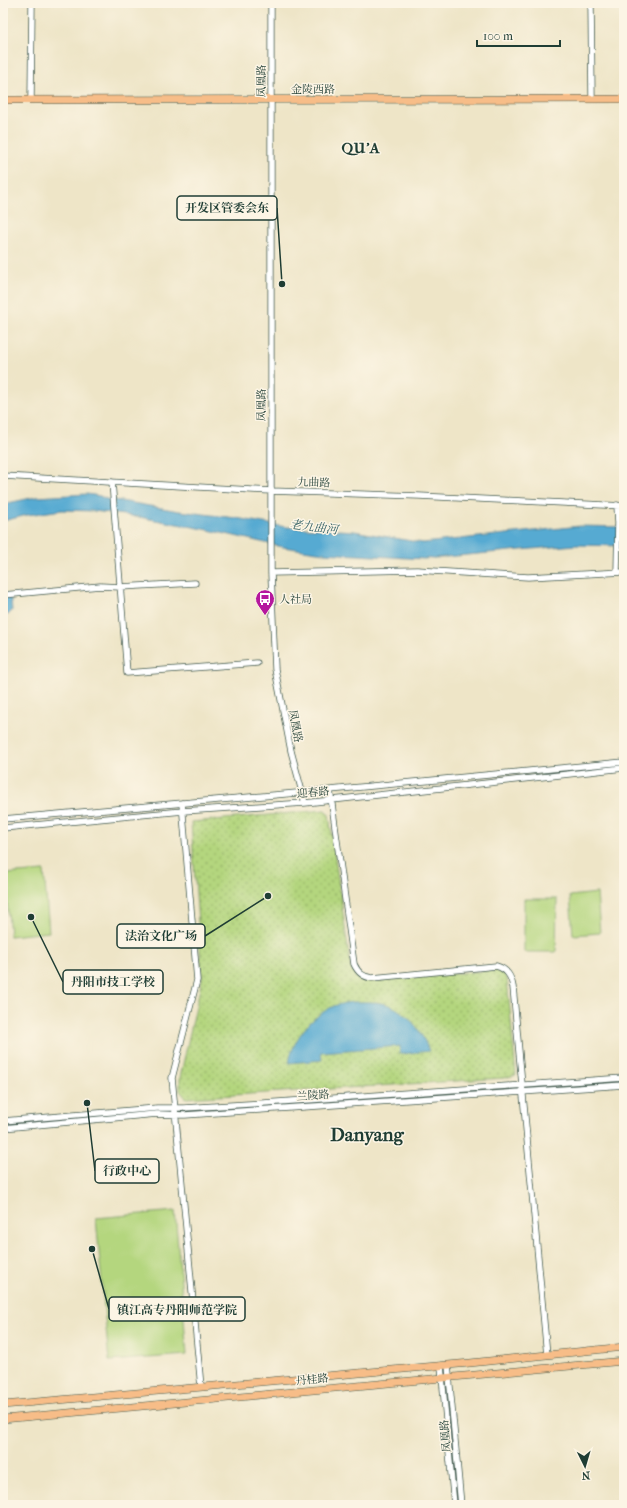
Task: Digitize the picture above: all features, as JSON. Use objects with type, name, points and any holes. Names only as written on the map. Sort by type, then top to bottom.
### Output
[{"type":"main road","name":"金陵西路","points":[[3,100],[624,99]]},
{"type":"main road","name":"丹桂路","points":[[3,1404],[445,1366],[624,1347]]},
{"type":"main road","name":"丹桂路","points":[[3,1420],[624,1361]]},
{"type":"street","points":[[31,100],[32,3]]},
{"type":"street","name":"凤凰路","points":[[271,3],[271,573],[275,669],[291,751],[305,803]]},
{"type":"street","points":[[591,3],[592,99]]},
{"type":"street","name":"九曲路","points":[[3,476],[271,491],[419,496],[624,506]]},
{"type":"street","points":[[112,482],[127,673],[256,663]]},
{"type":"street","points":[[617,506],[617,572]]},
{"type":"street","points":[[271,573],[417,570],[528,577],[624,572]]},
{"type":"street","points":[[3,595],[100,586],[120,587],[195,583]]},
{"type":"street","name":"迎春路","points":[[3,819],[302,793],[624,762]]},
{"type":"street","name":"迎春路","points":[[3,828],[183,811],[331,801],[624,768]]},
{"type":"street","points":[[330,790],[356,969],[365,977],[372,978],[496,966],[507,972],[511,979],[523,1088],[547,1355]]},
{"type":"street","points":[[182,803],[197,980],[172,1078],[201,1387]]},
{"type":"street","name":"兰陵路","points":[[3,1128],[157,1114],[175,1114],[523,1088],[624,1078]]},
{"type":"street","name":"兰陵路","points":[[3,1121],[142,1109],[523,1088],[624,1085]]},
{"type":"street","name":"凤凰路","points":[[445,1366],[454,1505]]},
{"type":"street","name":"凤凰路","points":[[446,1378],[461,1505]]},
{"type":"green space","points":[[325,810],[329,815],[351,969],[363,980],[372,981],[495,970],[503,973],[507,978],[516,1075],[504,1078],[186,1098],[180,1091],[180,1078],[202,979],[191,822]]},
{"type":"green space","points":[[44,871],[49,932],[10,936],[5,874]]},
{"type":"green space","points":[[597,893],[600,933],[573,935],[570,896]]},
{"type":"green space","points":[[524,899],[557,899],[556,952],[524,952]]},
{"type":"green space","points":[[175,1211],[187,1355],[109,1361],[96,1218]]},
{"type":"water","points":[[87,494],[100,496],[106,499],[179,511],[236,518],[286,527],[354,531],[423,543],[580,526],[624,527],[624,546],[575,545],[424,559],[324,553],[283,547],[204,529],[139,517],[94,511],[62,510],[27,515],[3,521],[3,504],[36,497]]},
{"type":"water","points":[[9,596],[11,599],[12,611],[3,617],[3,597]]},
{"type":"water","points":[[352,1002],[380,1003],[396,1008],[409,1018],[419,1030],[429,1051],[400,1054],[400,1046],[321,1052],[322,1060],[289,1063],[294,1045],[304,1029],[311,1022],[334,1006]]},
{"type":"place","name":"开发区管委会东","points":[[282,284]]},
{"type":"place","name":"人社局","points":[[265,616]]},
{"type":"place","name":"法治文化广场","points":[[268,896]]},
{"type":"place","name":"丹阳市技工学校","points":[[31,917]]},
{"type":"place","name":"行政中心","points":[[87,1103]]},
{"type":"place","name":"镇江高专丹阳师范学院","points":[[92,1249]]},
{"type":"district","name":"QU'A","points":[[361,148]]},
{"type":"district","name":"Danyang","points":[[367,1134]]},
{"type":"water label","name":"老九曲河","points":[[314,527]]}]
